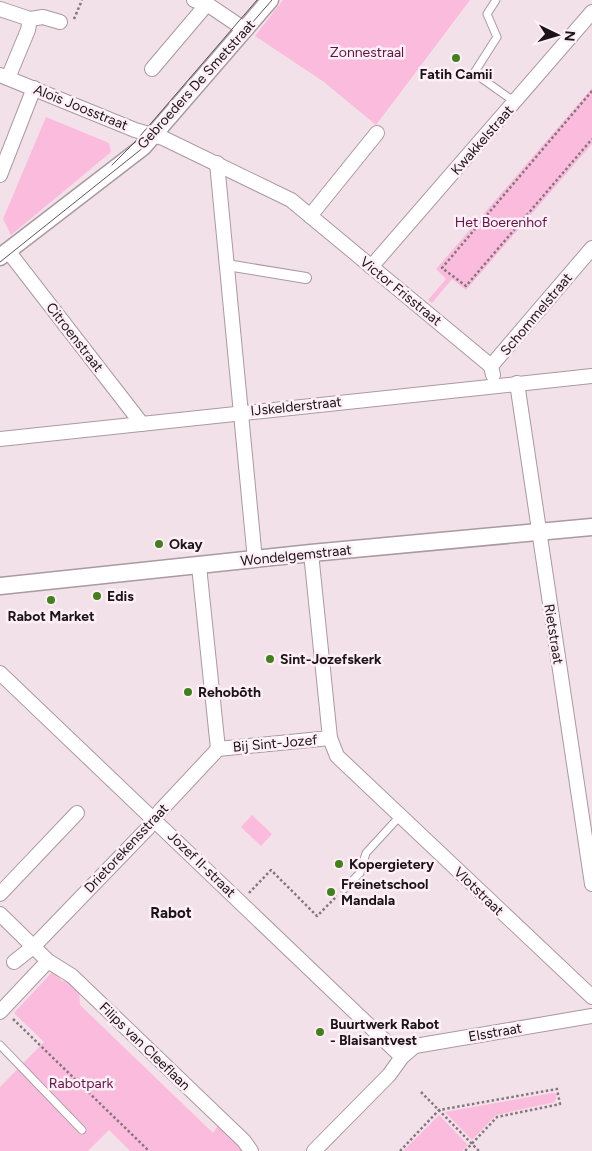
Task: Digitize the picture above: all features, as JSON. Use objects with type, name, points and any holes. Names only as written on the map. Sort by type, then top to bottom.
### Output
[{"type":"street","name":"Gebroeders De Smetstraat","points":[[4,254],[143,147],[151,134],[241,26],[258,0]]},
{"type":"street","name":"Gebroeders De Smetstraat","points":[[241,26],[270,0]]},
{"type":"street","points":[[152,69],[200,2],[241,26]]},
{"type":"street","points":[[0,9],[30,19],[43,17],[60,22]]},
{"type":"street","name":"Kwakkelstraat","points":[[371,267],[592,12]]},
{"type":"street","name":"Aloïs Joosstraat","points":[[30,19],[28,30],[4,76],[151,134]]},
{"type":"street","points":[[0,175],[34,88]]},
{"type":"street","points":[[310,216],[377,133]]},
{"type":"street","name":"Victor Frisstraat","points":[[151,134],[217,163],[290,200],[491,366]]},
{"type":"street","points":[[217,163],[255,560]]},
{"type":"street","name":"Schommelstraat","points":[[495,384],[491,366],[592,248]]},
{"type":"street","name":"Citroenstraat","points":[[4,254],[142,424]]},
{"type":"street","points":[[227,265],[306,278]]},
{"type":"street","name":"IJskelderstraat","points":[[0,439],[495,384],[592,376]]},
{"type":"street","name":"Rietstraat","points":[[517,383],[592,884]]},
{"type":"street","name":"Wondelgemstraat","points":[[0,586],[311,553],[592,527]]},
{"type":"street","name":"Bij Sint-Jozef","points":[[199,566],[218,749],[330,738],[311,553]]},
{"type":"street","name":"Jozef II-straat","points":[[0,673],[402,1057]]},
{"type":"street","name":"Vlotstraat","points":[[330,738],[337,756],[592,997]]},
{"type":"street","name":"Drietorekensstraat","points":[[33,947],[218,749]]},
{"type":"street","points":[[0,894],[77,813]]},
{"type":"street","name":"Filips van Cleeflaan","points":[[0,914],[48,960],[72,976],[244,1141],[251,1151]]},
{"type":"street","points":[[14,962],[33,947]]},
{"type":"street","points":[[1,1010],[48,960]]},
{"type":"street","name":"Elsstraat","points":[[402,1057],[416,1046],[592,1016]]},
{"type":"street","points":[[314,1151],[389,1075],[402,1057]]},
{"type":"lane","points":[[496,0],[487,14],[497,36],[474,73],[514,102]]},
{"type":"lane","points":[[344,890],[360,873],[366,853],[400,816]]},
{"type":"lane","points":[[0,1044],[82,1130]]},
{"type":"path","points":[[592,91],[442,268],[466,286],[592,139]]},
{"type":"path","points":[[248,894],[271,870],[317,916],[344,890]]},
{"type":"path","points":[[1,1010],[149,1151]]},
{"type":"path","points":[[400,1151],[439,1110],[557,1089],[560,1104],[497,1117],[465,1151]]},
{"type":"path","points":[[421,1092],[479,1151]]},
{"type":"green space","name":"Zonnestraal","points":[[283,0],[470,0],[376,125],[324,82],[255,36]]},
{"type":"green space","name":"Het Boerenhof","points":[[592,88],[592,144],[466,290],[452,279],[432,303],[428,300],[446,279],[436,269]]},
{"type":"green space","points":[[46,117],[109,143],[111,152],[11,235],[3,219]]},
{"type":"green space","points":[[252,815],[272,834],[261,846],[241,827]]},
{"type":"green space","name":"Rabotpark","points":[[53,971],[62,981],[73,982],[79,989],[80,1005],[213,1133],[219,1124],[243,1148],[243,1151],[130,1151],[109,1130],[88,1151],[0,1151],[0,1087],[44,1042],[14,1013]]},
{"type":"green space","points":[[552,1093],[557,1094],[555,1102],[496,1115],[472,1140],[445,1112]]},
{"type":"green space","points":[[439,1115],[468,1145],[462,1151],[403,1151]]},
{"type":"tram line","points":[[112,165],[134,143],[257,0]]},
{"type":"tram line","points":[[0,262],[144,147],[272,0]]},
{"type":"place","name":"Fatih Camii","points":[[456,58]]},
{"type":"place","name":"Okay","points":[[159,544]]},
{"type":"place","name":"Edis","points":[[97,596]]},
{"type":"place","name":"Rabot Market","points":[[51,600]]},
{"type":"place","name":"Sint-Jozefskerk","points":[[270,659]]},
{"type":"place","name":"Rehobôth","points":[[188,692]]},
{"type":"place","name":"Kopergietery","points":[[339,864]]},
{"type":"place","name":"Freinetschool Mandala","points":[[331,892]]},
{"type":"place","name":"Buurtwerk Rabot - Blaisantvest","points":[[320,1032]]},
{"type":"district","name":"Rabot","points":[[171,913]]}]
